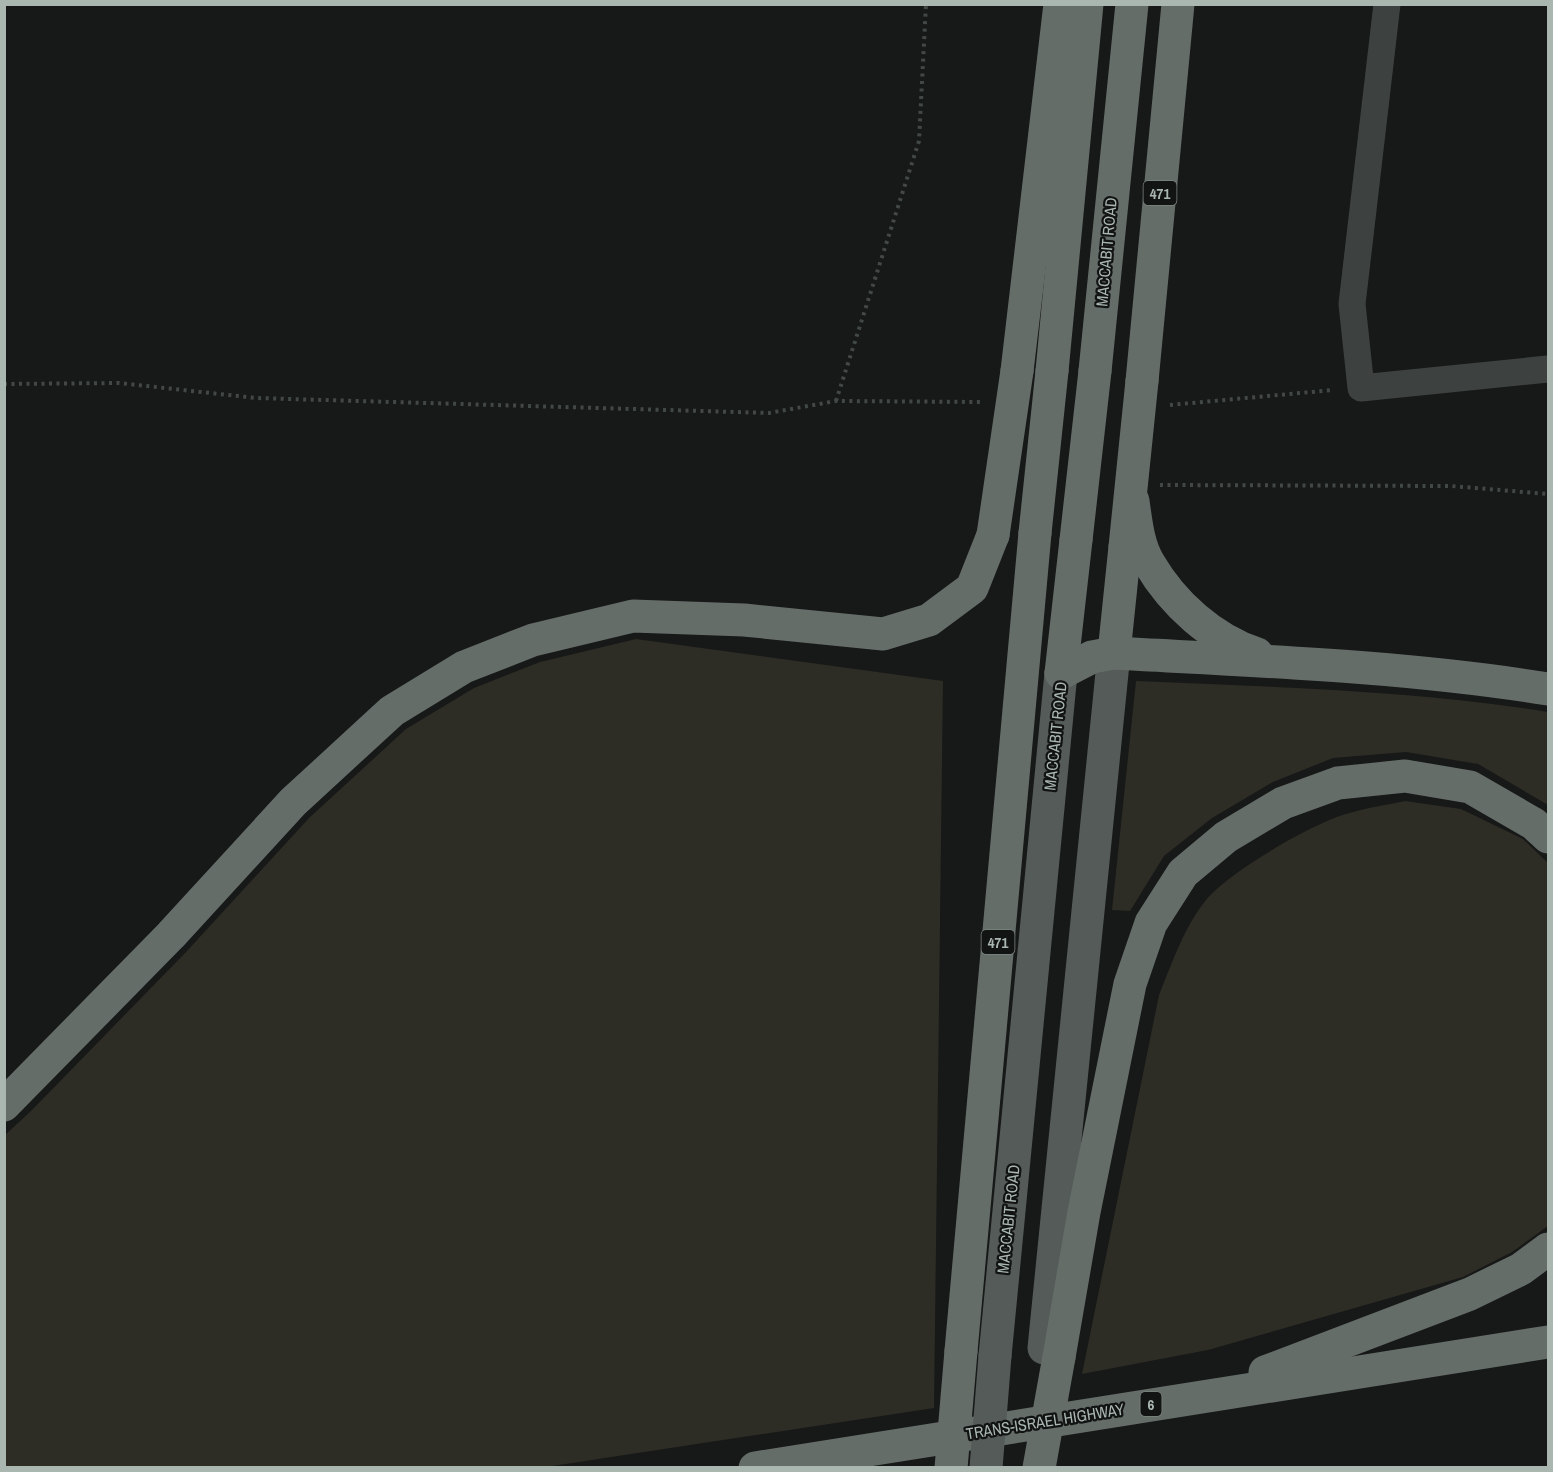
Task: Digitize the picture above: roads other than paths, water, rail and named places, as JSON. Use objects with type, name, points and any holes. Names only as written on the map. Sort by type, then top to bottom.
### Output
[{"type":"highway","points":[[4,1105],[171,935],[293,802],[392,711],[464,667],[533,640],[633,616],[744,620],[883,634],[929,620],[972,588],[993,535],[1017,371],[1060,4]]},
{"type":"highway","name":"471","points":[[951,1467],[1035,533],[1087,4]]},
{"type":"highway","name":"MACCABIT ROAD","points":[[1061,673],[1095,371],[1132,4]]},
{"type":"highway","name":"471","points":[[1114,653],[1125,547],[1142,486],[1142,381],[1178,4]]},
{"type":"highway","points":[[1142,486],[1137,532],[1148,562],[1173,595],[1202,625],[1235,646],[1278,662]]},
{"type":"highway","points":[[1061,673],[1092,657],[1114,653],[1278,662],[1498,681],[1548,689]]},
{"type":"highway","points":[[1039,1467],[1051,1352],[1084,1212],[1130,984],[1151,922],[1183,873],[1226,837],[1283,803],[1338,783],[1394,777],[1405,776],[1470,787],[1534,824],[1548,837]]},
{"type":"highway","points":[[1200,1397],[1470,1294],[1521,1269],[1548,1249]]},
{"type":"highway","name":"TRANS-ISRAEL HIGHWAY","points":[[754,1467],[1548,1342]]},
{"type":"main road","name":"471","points":[[1032,1467],[1051,1352],[1114,653]]},
{"type":"main road","name":"MACCABIT ROAD","points":[[986,1467],[1061,673]]},
{"type":"street","points":[[1387,4],[1352,304],[1361,388],[1548,369]]}]
